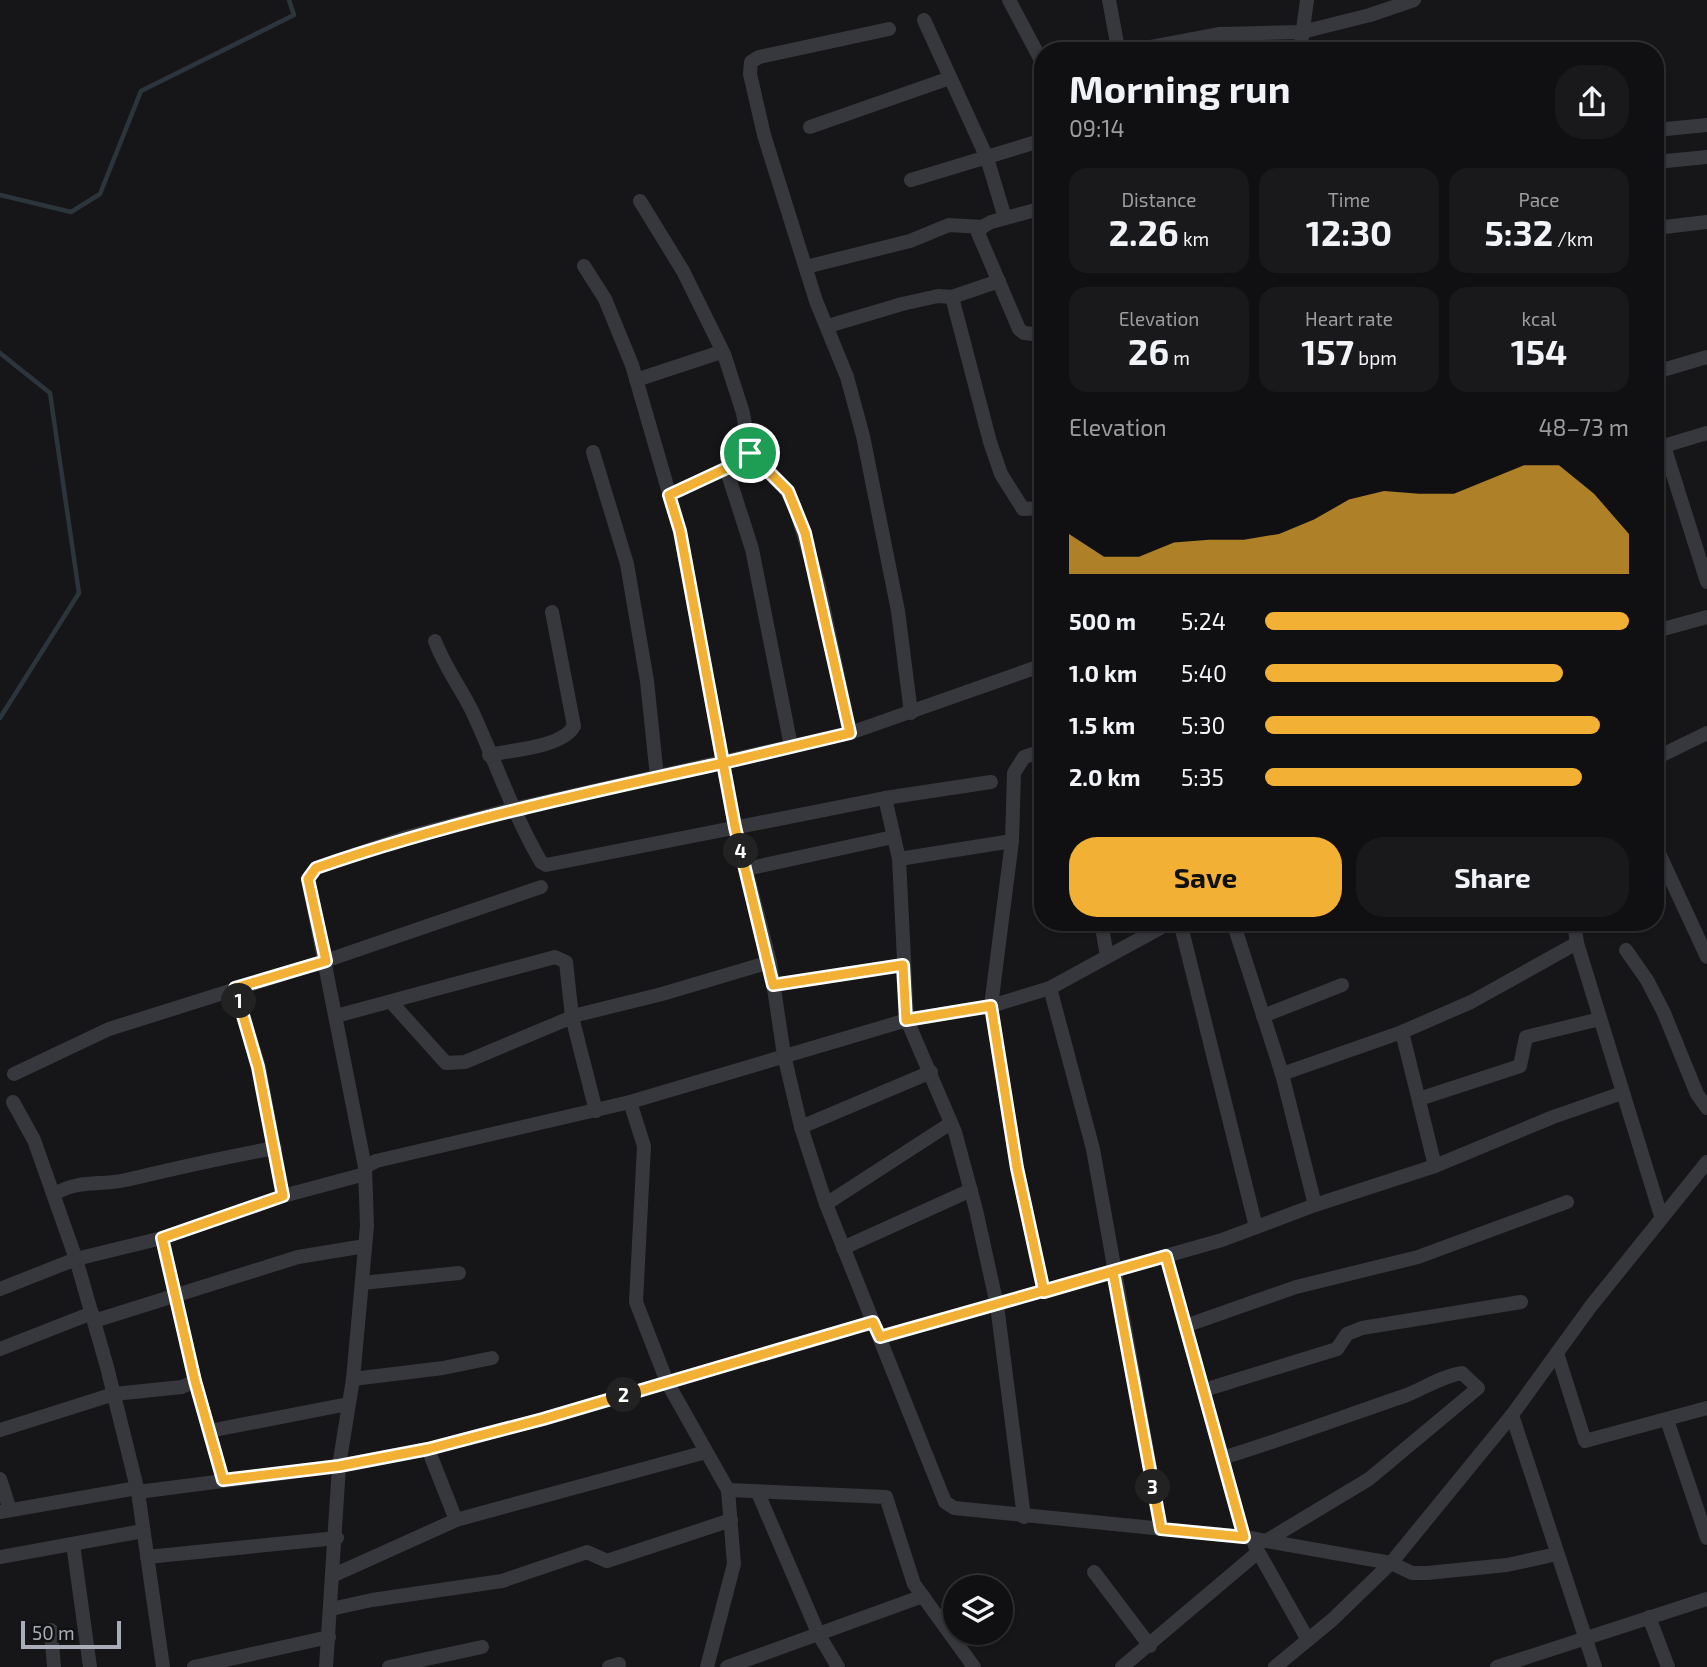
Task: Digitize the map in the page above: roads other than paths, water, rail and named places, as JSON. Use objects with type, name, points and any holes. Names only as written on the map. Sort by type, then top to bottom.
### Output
[{"type":"street","points":[[1009,0],[1034,47]]},
{"type":"street","points":[[1109,0],[1117,42]]},
{"type":"street","points":[[1301,42],[1307,0]]},
{"type":"street","points":[[1213,42],[1227,34],[1302,32],[1370,15],[1414,0]]},
{"type":"street","points":[[924,20],[988,158],[1005,218]]},
{"type":"street","points":[[889,29],[759,57],[751,62],[750,74],[764,135],[806,267],[847,377],[863,436],[898,611],[911,713]]},
{"type":"street","points":[[810,127],[950,78]]},
{"type":"street","points":[[1664,129],[1707,125]]},
{"type":"street","points":[[911,180],[1034,143]]},
{"type":"street","points":[[1664,161],[1707,157]]},
{"type":"street","points":[[640,201],[683,271],[720,352],[743,413],[750,453],[788,491],[805,533],[850,733]]},
{"type":"street","points":[[806,267],[910,241],[949,225],[982,227],[1034,210]]},
{"type":"street","points":[[1664,227],[1707,222]]},
{"type":"street","points":[[982,227],[978,233],[1019,329],[1024,333],[1034,334]]},
{"type":"street","points":[[584,266],[605,299],[636,380],[680,531],[735,827],[769,962],[784,1055],[801,1127],[826,1204],[945,1502],[954,1508],[1161,1529],[1255,1542],[1391,1563],[1412,1573],[1507,1565],[1557,1554]]},
{"type":"street","points":[[828,326],[902,304],[939,296],[952,297],[999,281]]},
{"type":"street","points":[[952,297],[960,335],[1001,474],[1023,509],[1034,508]]},
{"type":"street","points":[[636,380],[720,352]]},
{"type":"street","points":[[1664,370],[1707,357]]},
{"type":"street","points":[[1664,446],[1707,433]]},
{"type":"street","points":[[593,452],[627,564],[646,681],[657,777]]},
{"type":"street","points":[[669,495],[726,468],[750,453]]},
{"type":"street","points":[[1664,458],[1707,582]]},
{"type":"street","points":[[726,468],[752,549],[791,746]]},
{"type":"street","points":[[489,755],[558,741],[569,735],[574,726],[552,612]]},
{"type":"street","points":[[1664,629],[1707,617]]},
{"type":"street","points":[[435,642],[448,672],[460,685],[513,809],[541,862],[546,865],[885,798],[991,782]]},
{"type":"street","points":[[326,1667],[337,1538],[339,1466],[353,1378],[365,1246],[365,1171],[337,1016],[308,879],[316,868],[407,837],[513,809],[850,733],[1034,669]]},
{"type":"street","points":[[1664,754],[1706,735]]},
{"type":"street","points":[[1034,754],[1024,757],[1014,774],[1012,841],[991,1006],[1017,1168],[1044,1292]]},
{"type":"street","points":[[885,798],[899,859],[906,1020],[951,1123],[971,1190],[997,1305],[1024,1517]]},
{"type":"street","points":[[746,869],[893,837]]},
{"type":"street","points":[[899,859],[1012,841]]},
{"type":"street","points":[[1664,863],[1707,957]]},
{"type":"street","points":[[14,1074],[109,1029],[326,961],[541,887]]},
{"type":"street","points":[[1103,931],[1107,956]]},
{"type":"street","points":[[0,1289],[76,1259],[162,1238],[365,1171],[376,1161],[596,1111],[906,1020],[991,1006],[1051,988],[1154,931]]},
{"type":"street","points":[[1182,931],[1256,1227]]},
{"type":"street","points":[[1236,931],[1282,1074],[1315,1205]]},
{"type":"street","points":[[1575,931],[1661,1216]]},
{"type":"street","points":[[1282,1074],[1402,1032],[1471,1002],[1577,943]]},
{"type":"street","points":[[1626,950],[1647,980],[1697,1094],[1707,1108]]},
{"type":"street","points":[[337,1016],[555,957],[566,962],[572,1017],[596,1111]]},
{"type":"street","points":[[391,1002],[446,1063],[452,1065],[572,1017],[769,962]]},
{"type":"street","points":[[773,985],[903,965]]},
{"type":"street","points":[[1263,1016],[1342,985]]},
{"type":"street","points":[[235,988],[258,1067],[283,1196]]},
{"type":"street","points":[[1051,988],[1093,1149],[1161,1529]]},
{"type":"street","points":[[1419,1100],[1520,1066],[1526,1037],[1600,1019]]},
{"type":"street","points":[[1402,1032],[1435,1166]]},
{"type":"street","points":[[801,1127],[931,1072]]},
{"type":"street","points":[[880,1337],[1113,1272],[1256,1227],[1435,1166],[1553,1117],[1622,1093]]},
{"type":"street","points":[[13,1102],[34,1140],[54,1194],[76,1259],[114,1394],[137,1490],[163,1667]]},
{"type":"street","points":[[630,1102],[644,1146],[636,1302],[667,1382],[728,1490],[734,1564],[707,1667]]},
{"type":"street","points":[[826,1204],[951,1123]]},
{"type":"street","points":[[54,1194],[71,1185],[106,1184],[170,1168],[275,1148]]},
{"type":"street","points":[[1275,1667],[1391,1563],[1512,1415],[1661,1216],[1707,1162]]},
{"type":"street","points":[[843,1248],[971,1190]]},
{"type":"street","points":[[1185,1326],[1296,1287],[1418,1257],[1567,1202]]},
{"type":"street","points":[[162,1238],[195,1381],[223,1480]]},
{"type":"street","points":[[0,1349],[93,1317],[174,1296],[298,1257],[365,1246]]},
{"type":"street","points":[[1166,1256],[1222,1458],[1255,1542],[1308,1640]]},
{"type":"street","points":[[362,1283],[459,1273]]},
{"type":"street","points":[[1204,1390],[1337,1349],[1347,1334],[1362,1328],[1521,1302]]},
{"type":"street","points":[[0,1479],[5,1511],[137,1490],[339,1466],[428,1449],[543,1419],[873,1322]]},
{"type":"street","points":[[1557,1353],[1585,1441],[1707,1408]]},
{"type":"street","points":[[353,1378],[443,1368],[492,1358]]},
{"type":"street","points":[[1122,1667],[1150,1646],[1255,1542],[1369,1479],[1478,1388],[1462,1373],[1453,1374],[1412,1393],[1301,1434],[1222,1458]]},
{"type":"street","points":[[0,1430],[114,1394],[181,1387],[195,1381]]},
{"type":"street","points":[[209,1431],[348,1404]]},
{"type":"street","points":[[1512,1415],[1595,1667]]},
{"type":"street","points":[[1667,1420],[1707,1538]]},
{"type":"street","points":[[428,1449],[456,1520]]},
{"type":"street","points":[[334,1574],[456,1520],[706,1452]]},
{"type":"street","points":[[728,1490],[887,1497],[914,1584],[974,1667]]},
{"type":"street","points":[[758,1493],[819,1635],[838,1667]]},
{"type":"street","points":[[331,1609],[372,1600],[502,1581],[587,1552],[607,1561],[731,1520]]},
{"type":"street","points":[[0,1557],[143,1531]]},
{"type":"street","points":[[147,1558],[337,1538]]},
{"type":"street","points":[[73,1544],[90,1667]]},
{"type":"street","points":[[1094,1572],[1150,1646]]},
{"type":"street","points":[[727,1667],[923,1597]]},
{"type":"street","points":[[1497,1667],[1707,1599]]},
{"type":"street","points":[[1649,1617],[1668,1667]]},
{"type":"street","points":[[51,1630],[54,1667]]},
{"type":"street","points":[[194,1667],[329,1637]]},
{"type":"street","points":[[389,1667],[482,1647]]},
{"type":"waterway","points":[[0,195],[71,212],[100,194],[141,91],[294,15],[289,0]]},
{"type":"waterway","points":[[0,353],[50,393],[79,593],[0,718]]}]
